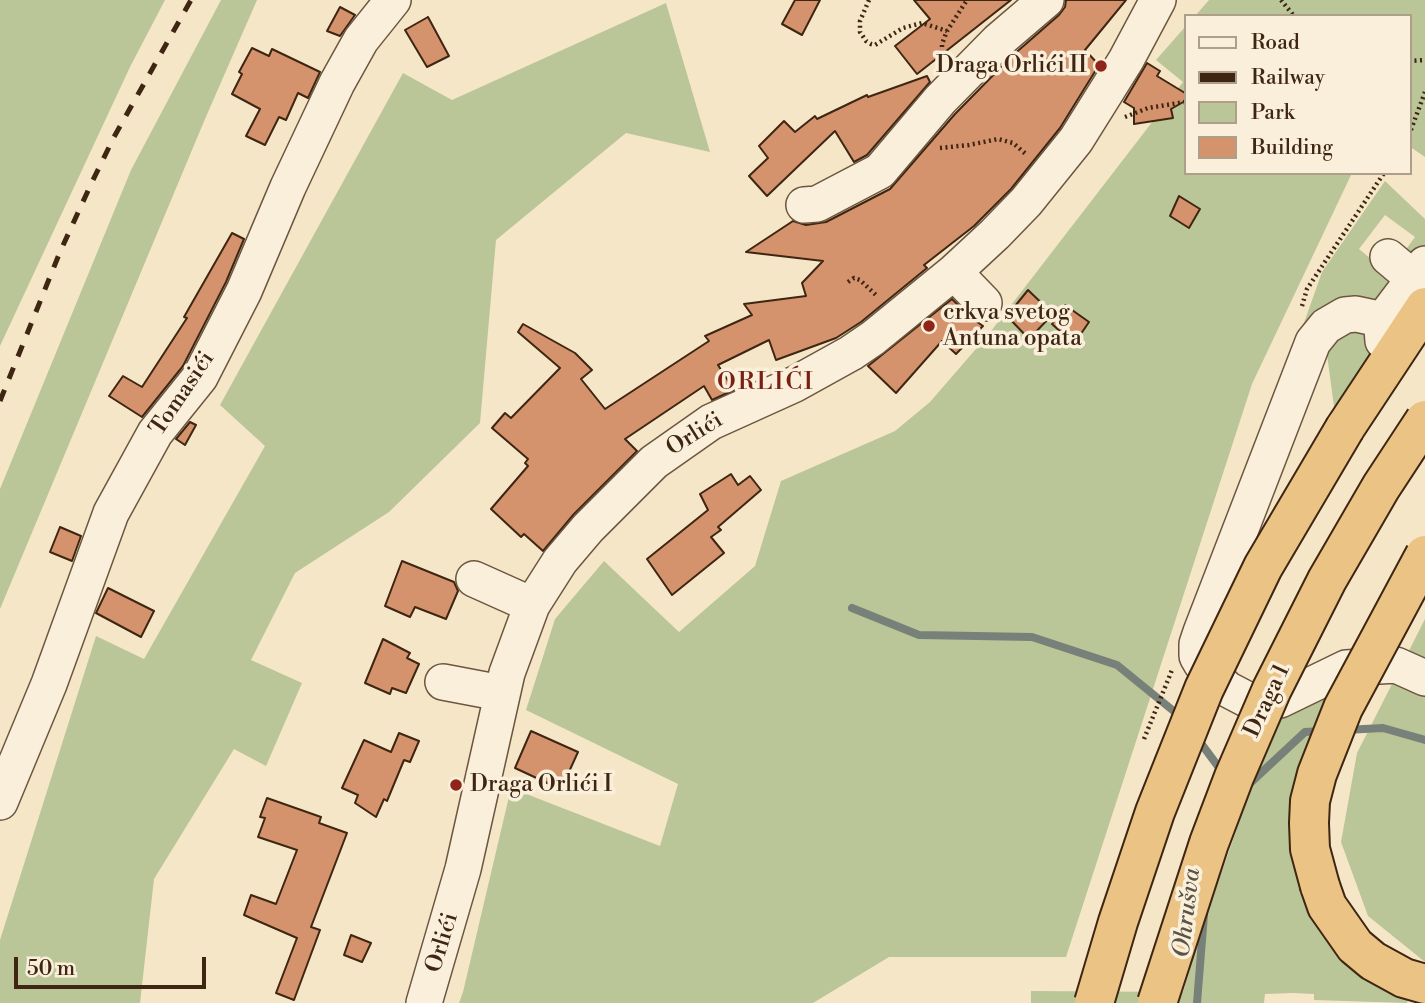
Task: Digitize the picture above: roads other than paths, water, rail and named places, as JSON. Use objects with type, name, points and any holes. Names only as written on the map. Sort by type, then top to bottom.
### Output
[{"type":"highway","points":[[1354,432],[1388,360],[1413,276]]},
{"type":"highway","points":[[1094,1003],[1155,812],[1205,689],[1263,567],[1354,432],[1425,345]]},
{"type":"highway","name":"Draga 1","points":[[1157,1003],[1209,843],[1272,689],[1327,580],[1381,486],[1425,420]]},
{"type":"highway","name":"Draga 1","points":[[1115,1003],[1166,840],[1221,699],[1320,506],[1354,432]]},
{"type":"highway","points":[[1425,555],[1343,708],[1317,774],[1310,801],[1309,822],[1310,849],[1327,906],[1355,946],[1373,961],[1404,978],[1425,984]]},
{"type":"street","name":"Tomasići","points":[[0,802],[49,684],[111,513],[155,433],[200,377],[244,291],[288,187],[337,83],[361,40],[393,0]]},
{"type":"street","points":[[804,205],[817,204],[880,171],[940,100],[998,41],[1046,0]]},
{"type":"street","name":"Orlići","points":[[424,1003],[463,869],[501,693],[532,605],[560,561],[588,528],[654,461],[711,422],[833,382],[873,338],[954,272],[1026,202],[1076,140],[1126,60],[1158,0]]},
{"type":"street","points":[[954,272],[984,303]]},
{"type":"street","points":[[1388,360],[1382,337],[1384,320],[1413,276]]},
{"type":"street","points":[[1384,320],[1356,314],[1345,315],[1334,319],[1313,342],[1201,632],[1197,656],[1227,689],[1238,696],[1258,702],[1280,700],[1346,668],[1396,665],[1425,678]]},
{"type":"street","points":[[474,579],[532,605]]},
{"type":"street","points":[[443,682],[501,693]]},
{"type":"waterway","points":[[852,608],[919,635],[1032,637],[1117,665],[1181,717]]},
{"type":"waterway","name":"Ohrušva","points":[[1345,730],[1383,728],[1425,740]]},
{"type":"waterway","name":"Ohrušva","points":[[1247,786],[1305,732],[1322,731]]},
{"type":"waterway","points":[[1197,738],[1223,773]]},
{"type":"waterway","name":"Ohrušva","points":[[1197,1003],[1204,915]]},
{"type":"railway","points":[[0,401],[60,252],[92,182],[114,137],[191,0]]},
{"type":"place","name":"Draga Orlići II","points":[[1101,66]]},
{"type":"place","name":"crkva svetog Antuna opata","points":[[929,326]]},
{"type":"place","name":"Draga Orlići I","points":[[456,785]]},
{"type":"district","name":"ORLIĆI","points":[[766,383]]}]
